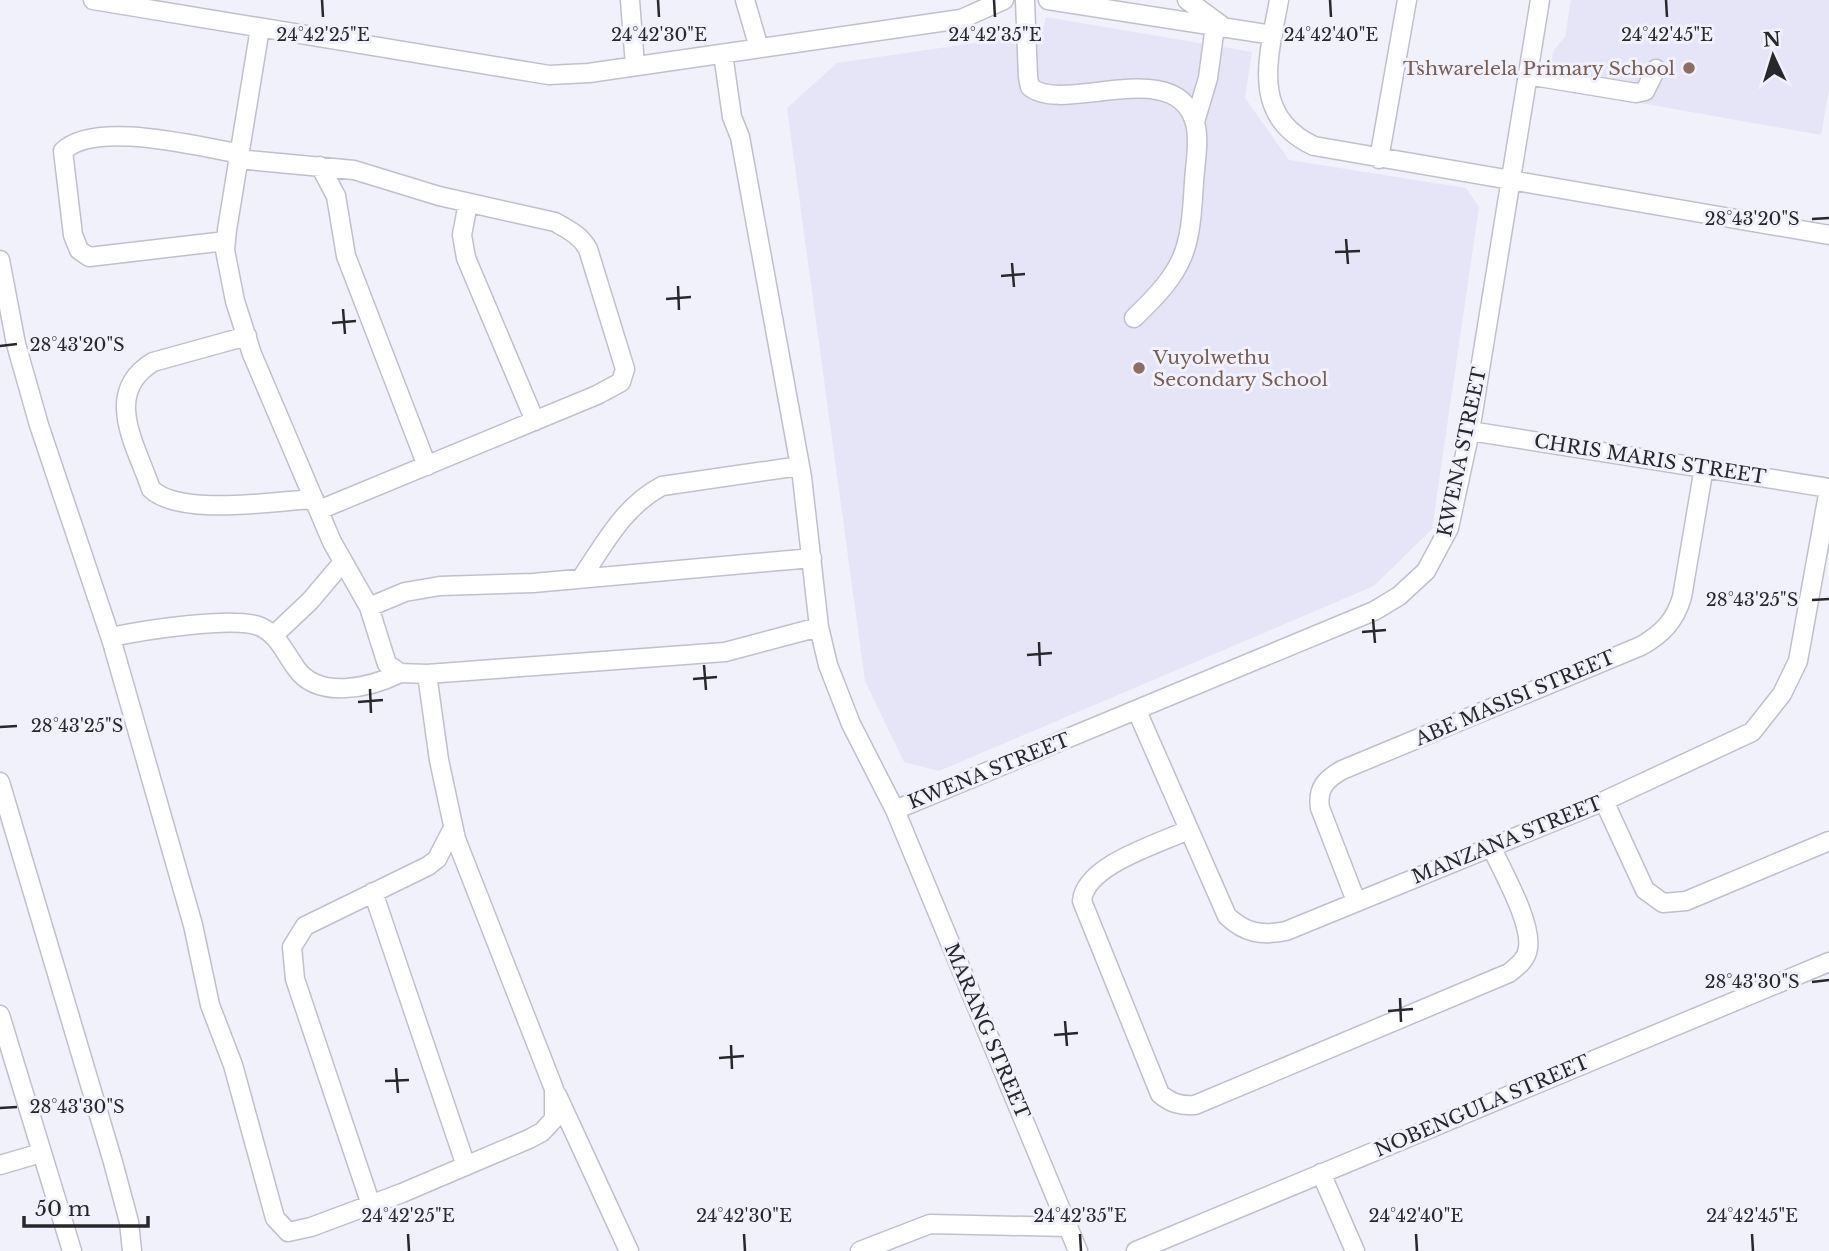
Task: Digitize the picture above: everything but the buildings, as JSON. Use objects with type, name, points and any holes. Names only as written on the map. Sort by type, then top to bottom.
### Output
[{"type":"street","points":[[93,0],[539,74],[589,73],[961,19],[1004,0]]},
{"type":"street","points":[[630,0],[635,66]]},
{"type":"street","points":[[745,0],[759,48]]},
{"type":"street","points":[[1025,0],[1028,77],[1030,87],[1037,93],[1053,95],[1134,88],[1152,90],[1170,95],[1183,104],[1195,121]]},
{"type":"street","points":[[1048,0],[1273,35]]},
{"type":"street","points":[[1188,0],[1220,27]]},
{"type":"street","points":[[1279,0],[1267,89],[1275,110],[1291,133],[1314,146],[1829,235]]},
{"type":"street","points":[[1379,159],[1407,0]]},
{"type":"street","name":"KWENA STREET","points":[[895,810],[1374,611],[1411,587],[1433,561],[1449,528],[1470,431],[1539,0]]},
{"type":"street","points":[[1134,318],[1161,290],[1183,260],[1187,248],[1191,229],[1195,121],[1220,27]]},
{"type":"street","points":[[260,28],[237,156],[226,242],[236,301],[247,336],[316,505],[343,562],[369,607],[387,664],[400,673]]},
{"type":"street","name":"MARANG STREET","points":[[723,54],[732,117],[740,137],[800,467],[819,627],[828,665],[851,724],[895,810],[1078,1251]]},
{"type":"street","points":[[1527,75],[1636,93],[1645,91],[1656,69]]},
{"type":"street","points":[[226,242],[89,257],[79,250],[73,235],[63,151],[81,139],[113,136],[364,173],[418,191],[555,222],[581,237],[588,249],[625,369],[621,382],[534,421],[427,466],[316,505],[190,504],[160,498],[151,489],[126,417],[124,398],[131,382],[141,370],[153,362],[247,336]]},
{"type":"street","points":[[320,166],[336,196],[346,256],[427,466]]},
{"type":"street","points":[[468,203],[463,221],[466,258],[534,421]]},
{"type":"street","points":[[0,260],[16,344],[39,425],[111,637],[192,925],[210,1005],[239,1089],[275,1218],[281,1227],[288,1232],[311,1227],[371,1205],[466,1166],[549,1127],[554,1119],[554,1089]]},
{"type":"street","name":"CHRIS MARIS STREET","points":[[1470,431],[1829,489]]},
{"type":"street","points":[[582,577],[628,510],[645,495],[662,486],[800,467]]},
{"type":"street","name":"ABE MASISI STREET","points":[[1356,901],[1320,808],[1319,799],[1324,781],[1342,769],[1653,639],[1678,613],[1704,467]]},
{"type":"street","name":"MANZANA STREET","points":[[1137,710],[1227,916],[1250,932],[1264,934],[1286,931],[1604,801],[1740,740],[1762,721],[1782,694],[1798,661],[1829,489]]},
{"type":"street","points":[[369,607],[421,589],[812,558]]},
{"type":"street","points":[[273,636],[316,594],[343,562]]},
{"type":"street","points":[[111,637],[139,631],[252,624],[273,636],[308,681],[320,686],[356,686],[400,673],[427,674],[725,652],[819,627]]},
{"type":"street","points":[[427,674],[439,761],[453,828],[468,872],[554,1089],[629,1251]]},
{"type":"street","points":[[0,782],[113,1162],[129,1222],[132,1251]]},
{"type":"street","points":[[1604,801],[1645,890],[1663,903],[1686,901],[1829,841]]},
{"type":"street","points":[[371,1205],[295,979],[291,957],[298,933],[305,926],[437,859],[453,828]]},
{"type":"street","points":[[1188,830],[1099,871],[1086,885],[1082,901],[1160,1094],[1170,1102],[1186,1105],[1195,1105],[1509,973],[1519,966],[1528,950],[1528,931],[1491,846]]},
{"type":"street","points":[[373,892],[466,1166]]},
{"type":"street","name":"NOBENGULA STREET","points":[[1136,1251],[1829,962]]},
{"type":"street","points":[[1,1022],[72,1251]]},
{"type":"street","points":[[0,1165],[41,1153]]},
{"type":"street","points":[[1321,1173],[1355,1251]]},
{"type":"street","points":[[860,1251],[930,1224],[1068,1227]]},
{"type":"shaded area","name":"Tshwarelela Primary School","points":[[1571,0],[1829,0],[1829,89],[1821,135],[1545,86],[1554,50],[1565,37]]},
{"type":"shaded area","name":"Vuyolwethu Secondary School","points":[[1046,17],[1252,52],[1245,98],[1289,160],[1466,188],[1479,207],[1432,529],[1374,586],[939,771],[904,762],[865,681],[787,108],[837,63],[1009,38],[1040,40]]},
{"type":"place","name":"Tshwarelela Primary School","points":[[1689,68]]},
{"type":"place","name":"Vuyolwethu Secondary School","points":[[1139,368]]}]
